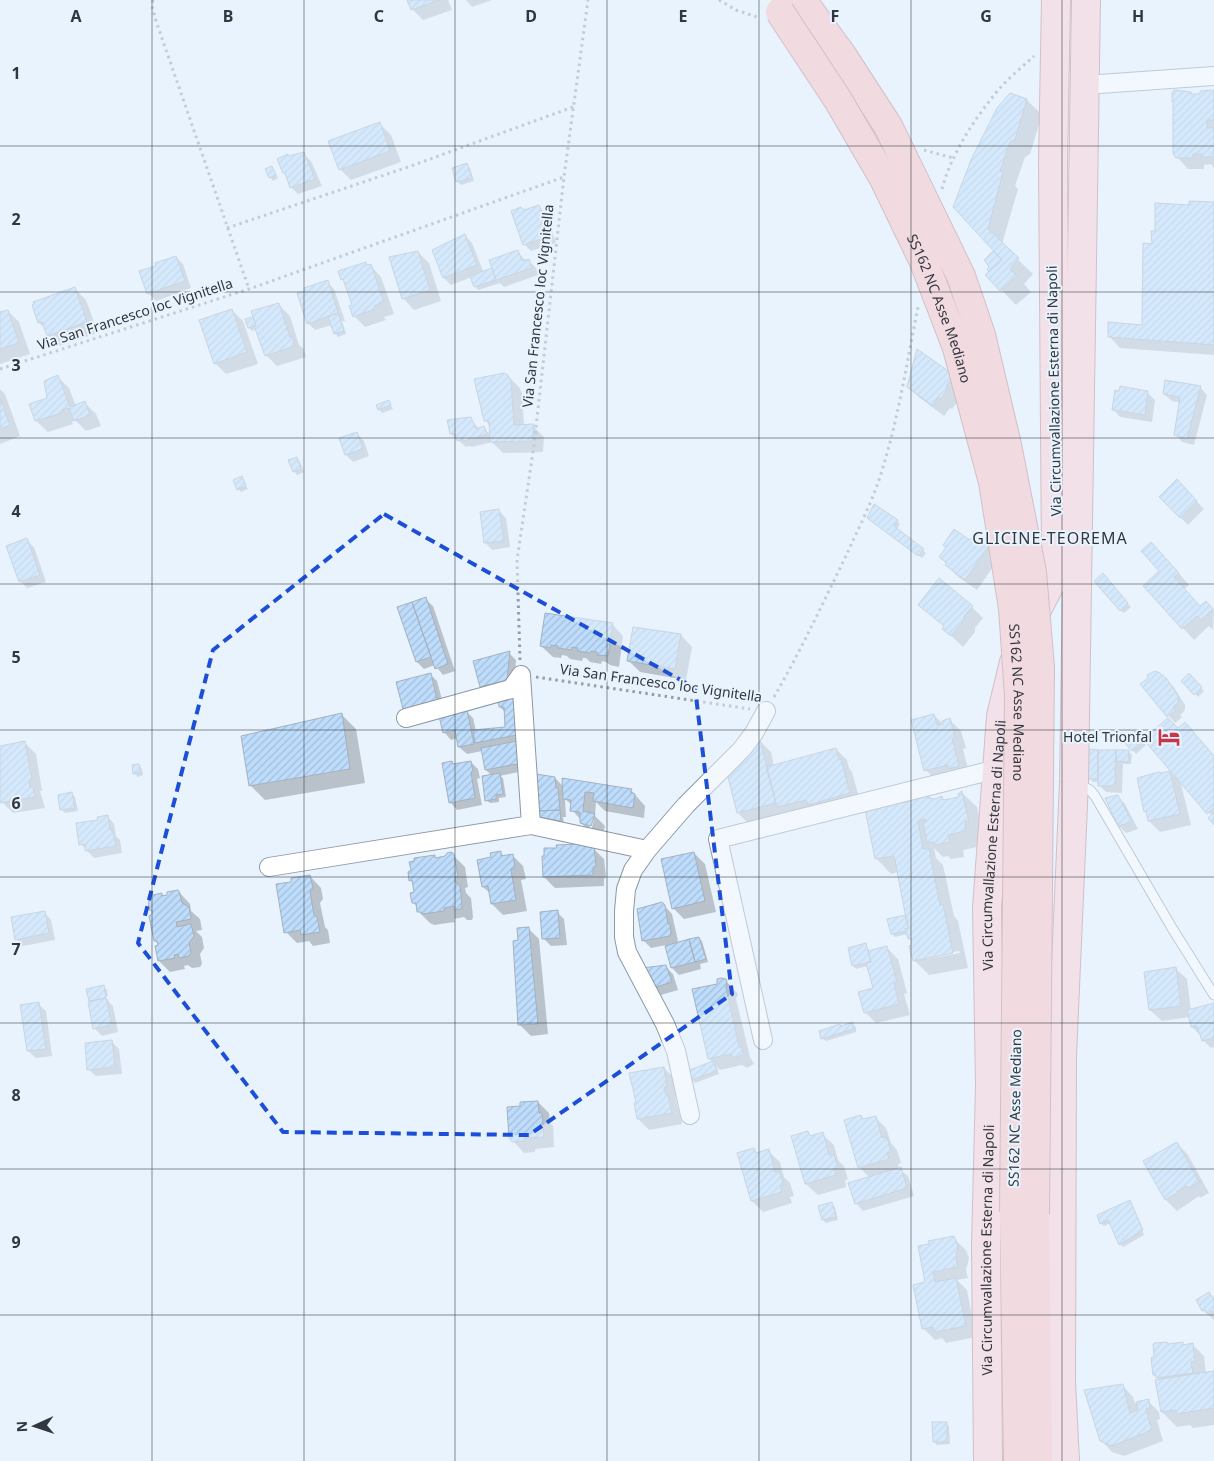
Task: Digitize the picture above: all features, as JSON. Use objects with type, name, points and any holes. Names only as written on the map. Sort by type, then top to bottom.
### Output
[{"type":"highway","name":"SS162 NC Asse Mediano","points":[[791,2],[842,55],[888,126],[961,276],[981,335],[1007,445],[1032,572],[1040,668],[1018,1461]]},
{"type":"highway","name":"SS162 NC Asse Mediano","points":[[791,2],[838,100],[880,171],[924,262],[957,348],[993,482],[1013,608],[1020,696],[1024,1213],[1038,1461]]},
{"type":"main road","name":"Via Circumvallazione Esterna di Napoli","points":[[988,1461],[986,1245],[990,1085],[987,908],[1001,716],[1012,669],[1026,631],[1054,577],[1056,560],[1053,297],[1054,44],[1056,0]]},
{"type":"main road","name":"Via Circumvallazione Esterna di Napoli","points":[[1065,1461],[1060,1382],[1062,1056],[1074,782],[1086,0]]},
{"type":"street","points":[[1085,84],[1214,76]]},
{"type":"street","points":[[406,718],[511,689],[521,675]]},
{"type":"street","points":[[521,675],[531,825]]},
{"type":"street","points":[[690,1115],[676,1051],[665,1024],[627,952],[624,938],[626,889],[633,870],[646,850],[686,805],[742,749],[754,733],[766,711]]},
{"type":"street","points":[[763,1040],[718,839],[997,769]]},
{"type":"street","points":[[269,867],[531,825],[646,850]]},
{"type":"lane","points":[[1074,782],[1090,790],[1095,796],[1172,928],[1214,995]]},
{"type":"path","name":"Via San Francesco loc Vignitella","points":[[152,0],[156,21],[249,289]]},
{"type":"path","name":"Via San Francesco loc Vignitella","points":[[588,0],[564,178],[534,445],[517,560],[521,675],[766,711],[796,659],[833,583],[862,521],[883,469],[896,420],[919,302]]},
{"type":"path","points":[[940,196],[953,158],[996,93],[1035,55],[1047,46],[1054,44]]},
{"type":"path","points":[[227,228],[411,166],[574,107]]},
{"type":"path","name":"Via San Francesco loc Vignitella","points":[[0,369],[249,289],[564,178]]},
{"type":"highlighted area","points":[[384,514],[695,688],[732,994],[529,1135],[283,1132],[138,943],[213,650]]},
{"type":"building","points":[[407,0],[440,0],[411,10]]},
{"type":"building","points":[[1174,90],[1200,94],[1200,91],[1214,90],[1214,120],[1207,120],[1207,128],[1214,128],[1214,157],[1202,157],[1202,154],[1193,154],[1193,158],[1176,158],[1173,154],[1172,93]]},
{"type":"building","points":[[1010,93],[1027,99],[1015,140],[1010,142],[1000,171],[1003,173],[988,229],[1019,258],[1010,269],[1017,276],[1000,291],[985,275],[1002,260],[953,207],[971,160],[997,108]]},
{"type":"building","points":[[380,122],[390,151],[339,170],[328,141]]},
{"type":"building","points":[[304,152],[315,179],[290,188],[285,173],[283,173],[277,159],[288,154],[289,156]]},
{"type":"building","points":[[467,163],[472,178],[456,182],[452,168]]},
{"type":"building","points":[[272,166],[276,175],[269,178],[265,169]]},
{"type":"building","points":[[1189,201],[1214,202],[1214,345],[1108,337],[1108,322],[1142,325],[1143,243],[1152,244],[1151,231],[1155,231],[1155,203],[1189,205]]},
{"type":"building","points":[[539,205],[550,236],[523,245],[511,211],[521,207],[524,210]]},
{"type":"building","points":[[465,234],[477,265],[443,278],[432,250]]},
{"type":"building","points":[[518,250],[522,261],[529,259],[532,268],[496,280],[489,260]]},
{"type":"building","points":[[418,251],[430,290],[402,299],[389,257]]},
{"type":"building","points":[[993,251],[1002,260],[989,272],[987,269],[989,267],[984,260]]},
{"type":"building","points":[[176,256],[185,281],[147,294],[139,271],[156,266],[155,263]]},
{"type":"building","points":[[366,262],[367,265],[371,264],[384,302],[374,306],[375,309],[353,317],[349,306],[352,305],[343,279],[341,280],[338,271]]},
{"type":"building","points":[[492,268],[496,280],[474,287],[470,276]]},
{"type":"building","points":[[328,280],[338,313],[307,324],[297,293],[305,291],[304,288]]},
{"type":"building","points":[[75,287],[87,322],[47,336],[42,322],[38,323],[32,305],[34,304],[33,302]]},
{"type":"building","points":[[279,303],[290,337],[292,336],[295,346],[265,356],[254,326],[256,326],[251,311]]},
{"type":"building","points":[[232,309],[247,352],[214,364],[199,320]]},
{"type":"building","points":[[8,310],[19,343],[0,349],[0,312]]},
{"type":"building","points":[[338,313],[344,331],[334,334],[328,317]]},
{"type":"building","points":[[253,317],[256,326],[248,328],[245,319]]},
{"type":"building","points":[[917,349],[954,375],[941,399],[938,397],[933,406],[907,387]]},
{"type":"building","points":[[504,373],[508,375],[511,381],[514,425],[534,424],[532,441],[490,442],[489,421],[484,421],[474,379]]},
{"type":"building","points":[[58,375],[70,407],[85,401],[90,415],[74,421],[69,408],[62,410],[62,413],[35,421],[29,404],[47,398],[44,381]]},
{"type":"building","points":[[1165,380],[1201,386],[1187,439],[1174,435],[1180,397],[1163,394]]},
{"type":"building","points":[[1120,386],[1148,391],[1145,415],[1112,410],[1115,390],[1119,391]]},
{"type":"building","points":[[0,398],[10,425],[0,429]]},
{"type":"building","points":[[389,400],[391,405],[378,410],[376,405]]},
{"type":"building","points":[[471,417],[476,429],[484,426],[487,434],[464,441],[463,439],[457,441],[455,434],[450,434],[447,420]]},
{"type":"building","points":[[357,432],[363,449],[345,455],[339,438]]},
{"type":"building","points":[[297,457],[301,469],[293,472],[288,460]]},
{"type":"building","points":[[242,476],[246,486],[237,490],[233,480]]},
{"type":"building","points":[[1177,479],[1197,501],[1180,518],[1159,497]]},
{"type":"building","points":[[874,504],[898,520],[894,526],[924,549],[918,556],[867,518]]},
{"type":"building","points":[[499,509],[504,541],[484,543],[480,512]]},
{"type":"building","points":[[954,529],[970,540],[973,536],[978,539],[979,537],[990,544],[965,580],[945,565],[947,563],[939,557],[946,547],[943,545]]},
{"type":"building","points":[[27,538],[40,575],[19,582],[6,546]]},
{"type":"building","points":[[1151,542],[1179,573],[1174,577],[1200,606],[1206,601],[1213,609],[1201,620],[1197,616],[1182,629],[1143,586],[1159,571],[1141,551]]},
{"type":"building","points":[[1103,573],[1128,603],[1120,611],[1094,581]]},
{"type":"building","points":[[939,578],[973,606],[951,636],[942,629],[944,626],[918,605]]},
{"type":"building","points":[[426,597],[448,664],[435,669],[412,602]]},
{"type":"building","points":[[412,602],[431,657],[416,662],[397,607]]},
{"type":"building","points":[[545,613],[613,623],[608,656],[597,655],[597,652],[591,651],[590,653],[577,651],[578,648],[572,647],[571,650],[551,645],[550,648],[540,646]]},
{"type":"building","points":[[633,627],[681,634],[675,669],[627,661]]},
{"type":"building","points":[[510,651],[507,680],[480,687],[473,661]]},
{"type":"building","points":[[1155,671],[1166,678],[1179,697],[1178,703],[1173,707],[1176,710],[1167,717],[1140,684],[1148,678],[1147,675]]},
{"type":"building","points":[[431,673],[437,700],[403,709],[396,682]]},
{"type":"building","points":[[1189,673],[1202,687],[1194,695],[1181,681]]},
{"type":"building","points":[[519,689],[522,734],[475,743],[473,730],[505,727],[504,707],[499,707],[498,698]]},
{"type":"building","points":[[467,710],[474,744],[458,747],[455,730],[443,733],[439,716]]},
{"type":"building","points":[[342,713],[350,769],[249,786],[241,736]]},
{"type":"building","points":[[934,714],[937,725],[943,724],[942,721],[950,718],[955,737],[952,738],[959,766],[949,769],[948,765],[924,771],[911,720]]},
{"type":"building","points":[[1168,718],[1178,728],[1185,722],[1214,756],[1214,808],[1207,814],[1143,739]]},
{"type":"building","points":[[1135,731],[1144,741],[1132,751],[1123,741]]},
{"type":"building","points":[[760,739],[776,803],[737,813],[727,773]]},
{"type":"building","points":[[25,741],[32,780],[29,780],[30,787],[33,787],[35,797],[0,803],[0,746]]},
{"type":"building","points":[[517,741],[522,763],[485,770],[481,748]]},
{"type":"building","points":[[836,748],[839,759],[841,759],[850,793],[808,805],[806,800],[777,807],[766,767]]},
{"type":"building","points":[[1089,749],[1098,750],[1098,779],[1088,779]]},
{"type":"building","points":[[1098,750],[1116,750],[1115,786],[1098,786]]},
{"type":"building","points":[[1116,750],[1129,750],[1128,762],[1116,761]]},
{"type":"building","points":[[452,761],[453,764],[471,761],[475,798],[449,803],[442,763]]},
{"type":"building","points":[[139,764],[141,772],[133,774],[132,765]]},
{"type":"building","points":[[1170,771],[1180,814],[1148,821],[1146,811],[1144,812],[1137,778]]},
{"type":"building","points":[[500,773],[503,794],[496,795],[496,799],[485,801],[482,776]]},
{"type":"building","points":[[536,774],[555,777],[560,810],[539,811]]},
{"type":"building","points":[[562,778],[632,789],[630,792],[635,794],[633,808],[593,801],[594,793],[585,792],[583,811],[595,814],[591,826],[580,823],[580,812],[570,811],[571,800],[563,799]]},
{"type":"building","points":[[962,791],[969,821],[965,821],[966,831],[948,835],[950,842],[934,845],[934,842],[927,843],[923,823],[927,821],[926,819],[918,821],[923,849],[929,848],[940,905],[943,904],[953,953],[913,961],[909,946],[912,945],[911,938],[908,939],[905,929],[908,928],[894,856],[875,859],[865,809],[927,792],[928,798],[935,799],[942,796],[943,800],[959,797],[958,794]]},
{"type":"building","points":[[72,792],[75,808],[60,810],[58,795]]},
{"type":"building","points":[[1118,795],[1132,822],[1118,826],[1105,798]]},
{"type":"building","points":[[560,810],[561,821],[539,817],[539,811]]},
{"type":"building","points":[[1214,814],[1214,825],[1208,818]]},
{"type":"building","points":[[108,815],[110,830],[113,832],[116,846],[85,851],[85,844],[79,845],[76,823],[98,820],[97,817]]},
{"type":"building","points":[[580,844],[594,847],[596,866],[593,867],[593,875],[543,877],[542,856],[544,856],[544,848],[557,848],[556,845]]},
{"type":"building","points":[[501,851],[501,856],[513,854],[515,868],[511,869],[516,900],[491,904],[488,886],[482,887],[477,860],[491,857],[490,853]]},
{"type":"building","points":[[451,852],[454,854],[458,876],[455,877],[456,883],[460,885],[461,909],[454,910],[454,906],[444,908],[444,911],[422,914],[417,912],[416,903],[412,903],[410,893],[414,892],[412,880],[409,881],[408,872],[411,870],[409,862],[414,861],[414,858],[435,855],[435,858],[445,856]]},
{"type":"building","points":[[694,852],[705,901],[672,909],[661,859]]},
{"type":"building","points":[[310,875],[313,888],[310,891],[314,915],[317,917],[320,932],[301,935],[300,930],[284,933],[276,884],[291,882],[291,878]]},
{"type":"building","points":[[178,890],[182,903],[189,907],[191,919],[176,922],[177,927],[191,924],[194,936],[189,943],[191,952],[189,956],[179,958],[178,954],[174,955],[175,958],[158,961],[155,946],[158,945],[157,941],[154,941],[149,916],[152,914],[152,910],[149,910],[148,896],[162,893],[162,896],[167,895],[167,892]]},
{"type":"building","points":[[662,902],[665,905],[668,924],[670,924],[670,936],[642,941],[637,909]]},
{"type":"building","points":[[558,910],[560,938],[542,939],[540,912]]},
{"type":"building","points":[[45,911],[49,933],[15,940],[11,917]]},
{"type":"building","points":[[906,915],[908,928],[905,929],[906,931],[891,934],[887,919]]},
{"type":"building","points":[[529,927],[538,1024],[518,1025],[513,941],[518,940],[517,928]]},
{"type":"building","points":[[699,937],[706,959],[695,962],[689,939]]},
{"type":"building","points":[[689,939],[695,962],[671,968],[665,946]]},
{"type":"building","points":[[866,943],[871,962],[852,966],[848,948]]},
{"type":"building","points":[[887,946],[897,982],[894,983],[899,1004],[864,1013],[858,992],[873,988],[866,963],[871,962],[868,951]]},
{"type":"building","points":[[666,965],[672,982],[653,988],[642,968]]},
{"type":"building","points":[[1176,967],[1181,1006],[1149,1010],[1144,972]]},
{"type":"building","points":[[717,979],[726,979],[727,982],[726,987],[739,1046],[743,1052],[742,1055],[735,1058],[730,1054],[708,1059],[692,989],[717,984]]},
{"type":"building","points":[[104,985],[106,998],[89,1001],[86,989]]},
{"type":"building","points":[[106,998],[112,1025],[93,1029],[88,1002]]},
{"type":"building","points":[[39,1002],[46,1049],[27,1051],[20,1005]]},
{"type":"building","points":[[1214,1003],[1214,1038],[1202,1041],[1197,1026],[1191,1027],[1187,1010]]},
{"type":"building","points":[[853,1022],[853,1029],[821,1039],[819,1031]]},
{"type":"building","points":[[112,1040],[115,1067],[87,1070],[85,1043]]},
{"type":"building","points":[[713,1061],[717,1071],[691,1080],[687,1071]]},
{"type":"building","points":[[664,1067],[667,1087],[664,1087],[672,1113],[637,1119],[634,1103],[636,1102],[629,1073]]},
{"type":"building","points":[[538,1101],[539,1113],[542,1113],[544,1137],[524,1138],[524,1141],[512,1142],[509,1138],[507,1107],[520,1106],[520,1102]]},
{"type":"building","points":[[861,1115],[863,1119],[876,1116],[882,1138],[887,1137],[891,1152],[887,1153],[889,1159],[858,1168],[844,1120]]},
{"type":"building","points":[[808,1131],[810,1136],[823,1132],[829,1155],[834,1154],[838,1168],[834,1169],[836,1175],[805,1184],[791,1136]]},
{"type":"building","points":[[1177,1142],[1199,1182],[1188,1188],[1187,1186],[1165,1200],[1143,1161]]},
{"type":"building","points":[[754,1148],[756,1153],[769,1149],[775,1172],[779,1171],[784,1185],[780,1186],[782,1192],[751,1201],[737,1153]]},
{"type":"building","points":[[901,1167],[907,1188],[855,1204],[848,1183]]},
{"type":"building","points":[[1130,1200],[1143,1230],[1119,1245],[1108,1220],[1100,1224],[1097,1215]]},
{"type":"building","points":[[832,1202],[836,1217],[822,1220],[818,1206]]},
{"type":"building","points":[[954,1236],[958,1246],[956,1258],[958,1267],[933,1272],[935,1282],[956,1278],[966,1326],[934,1332],[933,1327],[922,1329],[913,1285],[925,1282],[918,1246],[929,1244],[928,1241]]},
{"type":"building","points":[[1209,1292],[1214,1300],[1214,1314],[1212,1311],[1207,1314],[1205,1310],[1202,1311],[1196,1300]]},
{"type":"building","points":[[1167,1342],[1168,1344],[1183,1342],[1183,1345],[1193,1343],[1195,1361],[1191,1362],[1193,1373],[1156,1378],[1156,1375],[1153,1375],[1151,1358],[1154,1355],[1153,1345],[1154,1343]]},
{"type":"building","points":[[1214,1371],[1214,1408],[1177,1414],[1176,1410],[1161,1412],[1155,1380]]},
{"type":"building","points":[[1123,1384],[1130,1413],[1138,1410],[1136,1402],[1149,1399],[1150,1408],[1146,1409],[1152,1430],[1112,1446],[1100,1441],[1084,1390]]},
{"type":"building","points":[[932,1422],[947,1422],[947,1442],[933,1442]]},
{"type":"place","name":"Hotel Trionfal","points":[[1169,737]]},
{"type":"district","name":"GLICINE-TEOREMA","points":[[1050,538]]}]
